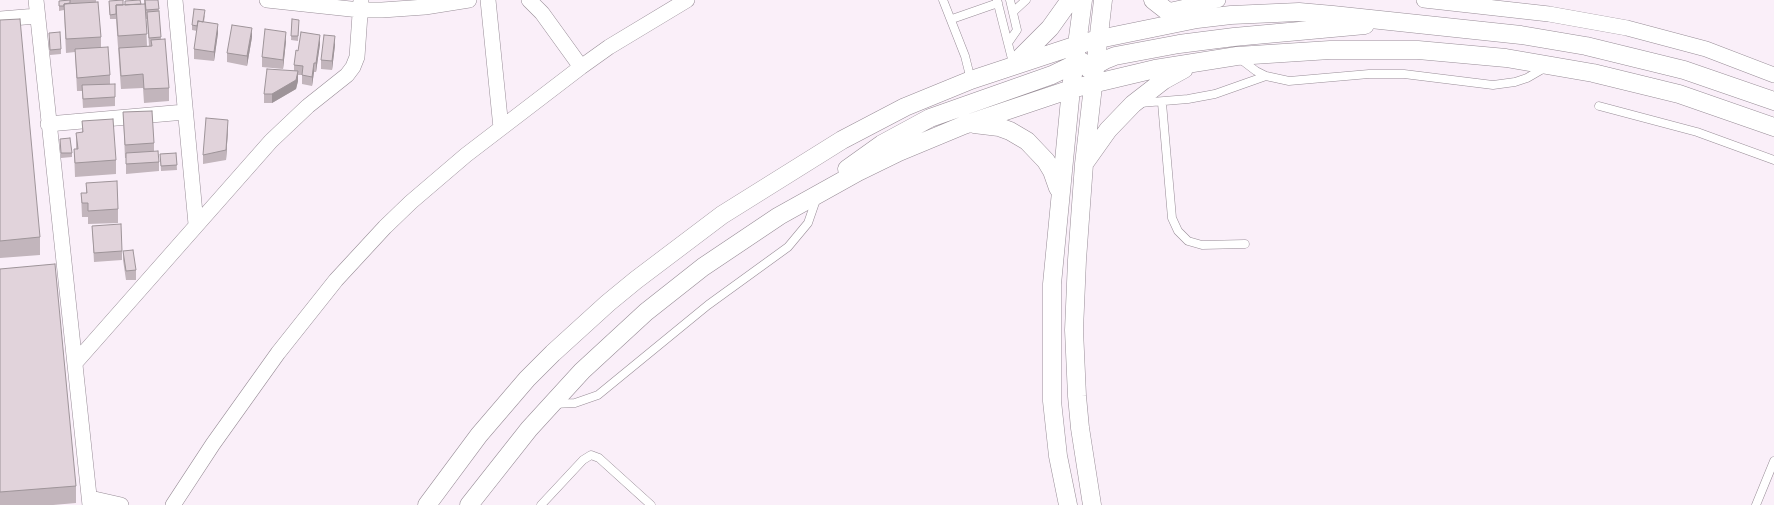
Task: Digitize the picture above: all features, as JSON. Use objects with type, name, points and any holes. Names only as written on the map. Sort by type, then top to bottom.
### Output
[{"type":"street","points":[[36,0],[90,502],[121,505]]},
{"type":"street","points":[[175,0],[196,224]]},
{"type":"street","points":[[267,0],[425,8],[469,0]]},
{"type":"street","points":[[488,0],[501,128]]},
{"type":"street","points":[[529,0],[542,13],[581,67]]},
{"type":"street","points":[[173,505],[245,398],[289,338],[336,280],[372,240],[411,202],[459,161],[581,67],[609,47],[687,0]]},
{"type":"street","points":[[1013,65],[1050,28],[1070,0]]},
{"type":"street","points":[[1068,505],[1056,447],[1051,372],[1052,284],[1070,89],[1083,0]]},
{"type":"street","points":[[1092,505],[1080,428],[1074,330],[1084,164],[1103,0]]},
{"type":"street","points":[[1153,0],[1168,12],[1197,20]]},
{"type":"street","points":[[1168,12],[1218,0]]},
{"type":"street","points":[[1424,0],[1549,14],[1627,28],[1706,49],[1774,75]]},
{"type":"street","points":[[75,363],[271,140],[308,106],[347,75],[357,57],[361,5]]},
{"type":"street","points":[[427,505],[479,435],[527,379],[580,328],[664,258],[744,201],[842,140],[905,107],[971,80],[1076,45],[1197,20],[1265,12],[1300,12],[1521,34],[1611,51],[1772,96]]},
{"type":"street","points":[[0,19],[37,16]]},
{"type":"street","points":[[1070,89],[1095,64],[1115,56],[1179,44],[1234,37],[1342,28],[1396,21]]},
{"type":"street","points":[[818,193],[860,159],[882,144],[922,122],[955,108],[1046,77],[1074,65],[1086,57],[1099,39]]},
{"type":"street","points":[[469,505],[504,459],[582,371],[628,328],[678,286],[740,241],[818,193],[899,152],[964,125],[1070,89],[1198,62],[1237,56],[1330,50],[1400,50],[1462,53],[1550,64],[1619,78],[1679,94],[1772,128]]},
{"type":"street","points":[[1084,164],[1108,130],[1133,104],[1164,80],[1198,62]]},
{"type":"street","points":[[48,124],[185,112]]},
{"type":"street","points":[[964,125],[982,124],[999,127],[1027,140],[1046,161],[1057,182],[1060,193]]},
{"type":"street","points":[[46,267],[64,265]]},
{"type":"lane","points":[[943,0],[965,56],[971,80]]},
{"type":"lane","points":[[1008,43],[1018,30],[1010,0]]},
{"type":"lane","points":[[952,19],[998,1],[1013,65]]},
{"type":"lane","points":[[1014,11],[1023,1]]},
{"type":"lane","points":[[1237,56],[1266,76],[1289,81],[1369,74],[1404,74],[1493,86],[1527,78],[1550,64]]},
{"type":"lane","points":[[1133,104],[1162,103],[1215,94],[1266,76]]},
{"type":"lane","points":[[1162,103],[1171,211],[1174,225],[1188,241],[1202,245],[1245,244]]},
{"type":"lane","points":[[1599,106],[1697,132],[1774,160]]},
{"type":"lane","points":[[552,404],[576,403],[598,395],[708,305],[788,248],[808,223],[818,193]]},
{"type":"lane","points":[[540,505],[583,460],[591,456],[599,458],[651,505]]},
{"type":"lane","points":[[1756,505],[1774,461]]},
{"type":"building","points":[[70,0],[70,3],[59,6],[59,1]]},
{"type":"building","points":[[123,0],[123,5],[116,5],[116,14],[110,15],[109,1]]},
{"type":"building","points":[[140,0],[141,4],[125,5],[125,1]]},
{"type":"building","points":[[145,0],[158,0],[159,9],[146,10]]},
{"type":"building","points":[[98,2],[101,37],[66,39],[64,4]]},
{"type":"building","points":[[145,4],[147,34],[118,36],[116,5]]},
{"type":"building","points":[[194,9],[205,10],[203,22],[198,21],[197,26],[192,25]]},
{"type":"building","points":[[159,11],[161,37],[149,38],[147,12]]},
{"type":"building","points":[[20,19],[40,237],[0,241],[0,20]]},
{"type":"building","points":[[292,19],[299,20],[298,36],[291,36]]},
{"type":"building","points":[[198,21],[218,24],[214,52],[194,49]]},
{"type":"building","points":[[232,25],[252,28],[247,56],[227,53]]},
{"type":"building","points":[[265,29],[286,32],[283,60],[262,57]]},
{"type":"building","points":[[60,32],[61,49],[50,50],[49,33]]},
{"type":"building","points":[[301,32],[320,35],[312,77],[302,75],[303,66],[294,65]]},
{"type":"building","points":[[324,35],[335,36],[332,61],[321,60]]},
{"type":"building","points":[[165,39],[169,88],[144,89],[143,74],[121,76],[119,48],[152,46],[151,40]]},
{"type":"building","points":[[108,47],[110,75],[77,78],[75,49]]},
{"type":"building","points":[[267,69],[298,71],[296,80],[272,94],[264,94]]},
{"type":"building","points":[[115,84],[115,97],[83,99],[82,85]]},
{"type":"building","points":[[152,111],[154,143],[125,145],[123,112]]},
{"type":"building","points":[[206,118],[228,120],[226,150],[203,155]]},
{"type":"building","points":[[113,119],[116,160],[75,163],[74,149],[78,149],[76,133],[83,132],[82,121]]},
{"type":"building","points":[[70,138],[72,153],[61,153],[60,139]]},
{"type":"building","points":[[158,151],[159,162],[126,164],[126,153]]},
{"type":"building","points":[[176,153],[177,165],[161,166],[160,154]]},
{"type":"building","points":[[117,181],[118,209],[88,211],[88,203],[82,203],[81,193],[87,193],[86,183]]},
{"type":"building","points":[[121,224],[122,251],[94,253],[92,226]]},
{"type":"building","points":[[133,250],[136,270],[126,271],[123,251]]},
{"type":"building","points":[[55,264],[76,486],[0,492],[0,269]]}]
